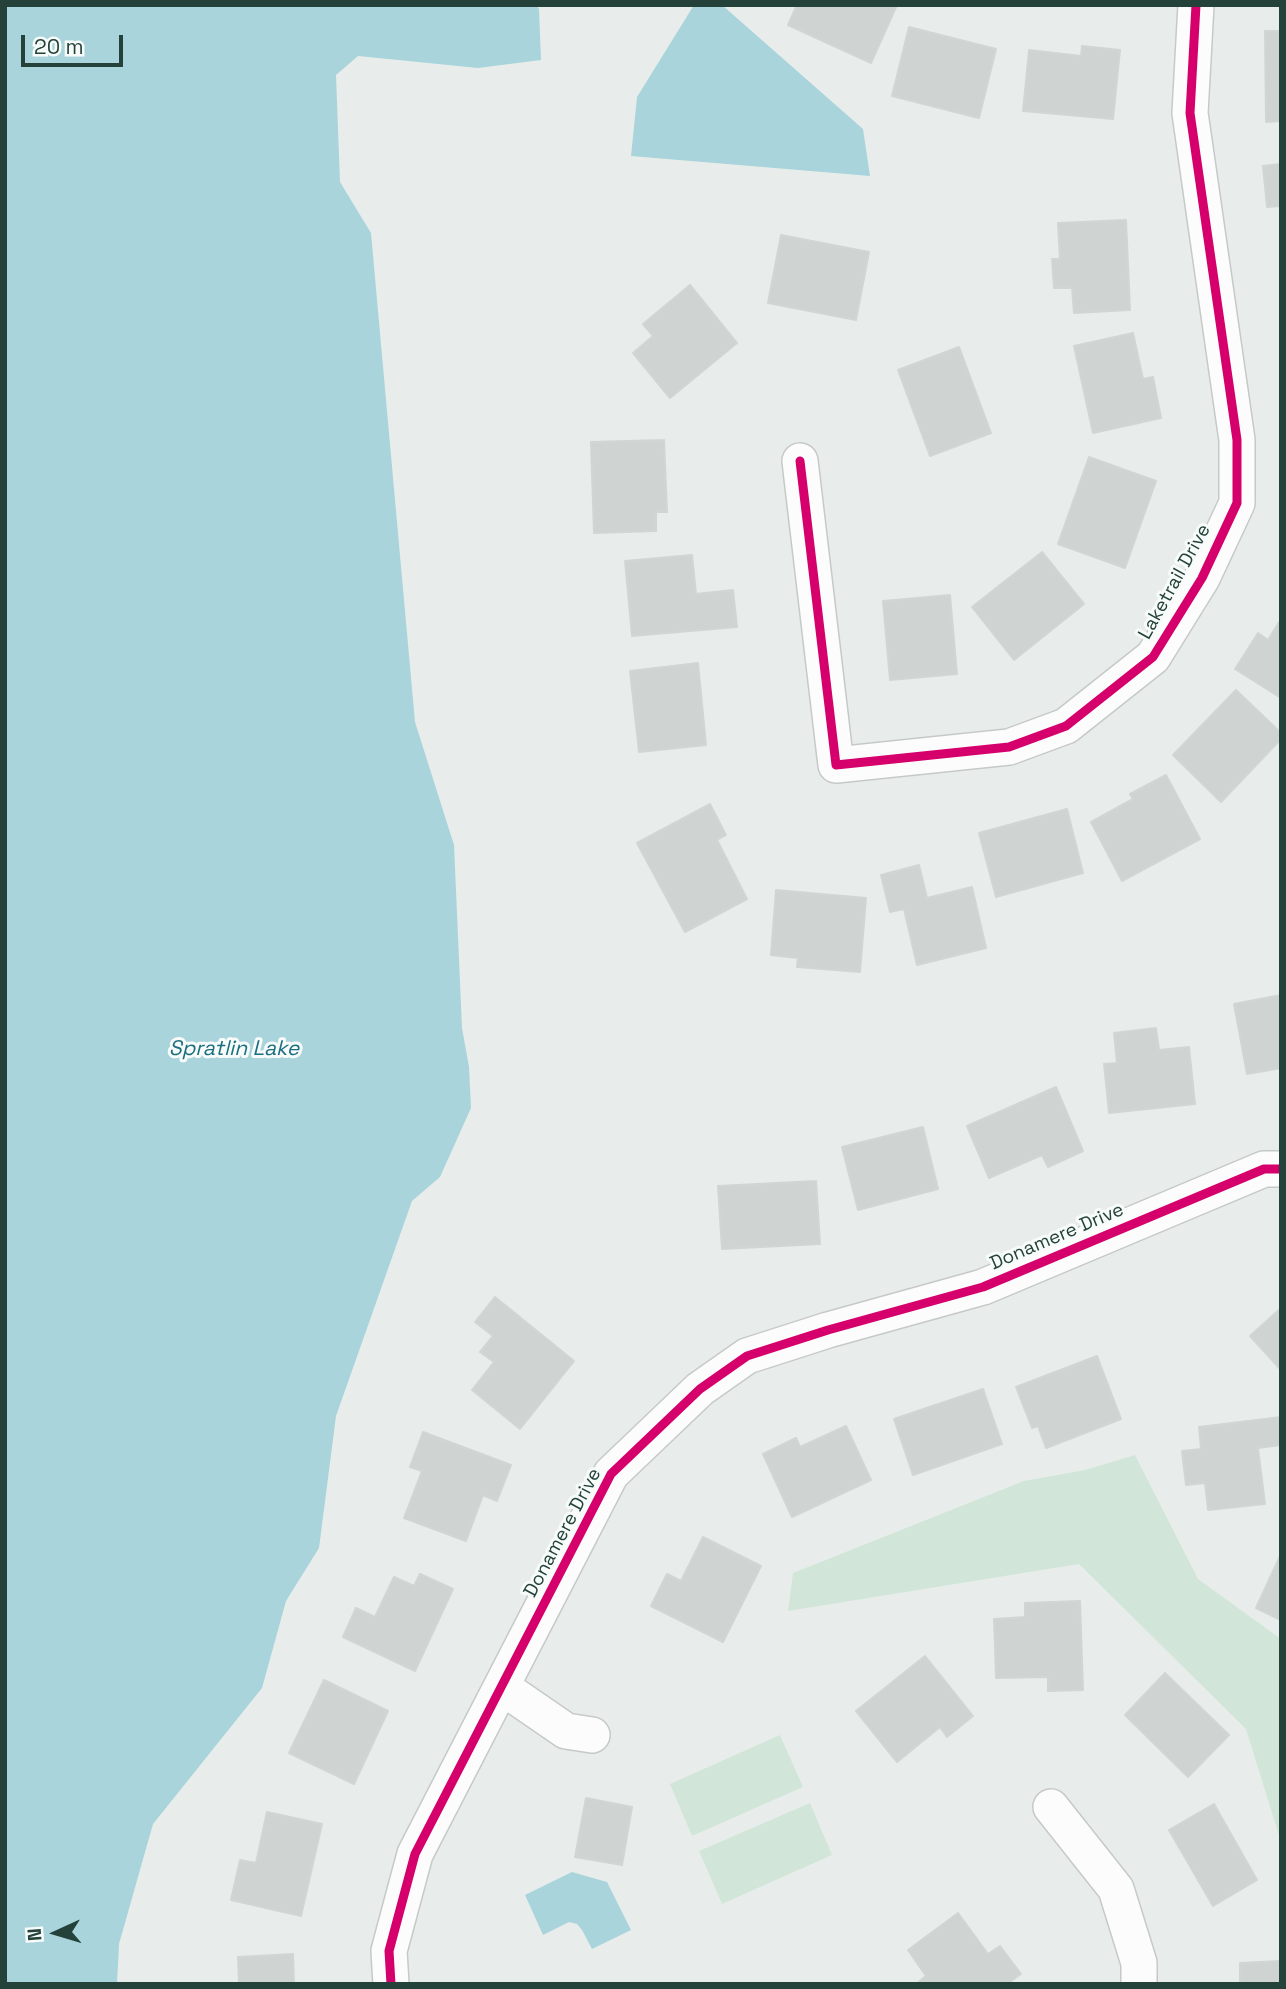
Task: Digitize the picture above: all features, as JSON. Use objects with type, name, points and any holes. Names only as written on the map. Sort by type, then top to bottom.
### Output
[{"type":"street","name":"Laketrail Drive","points":[[800,461],[836,765],[1009,747],[1066,726],[1153,657],[1202,578],[1237,503],[1237,440],[1190,113],[1196,5]]},
{"type":"street","name":"Donamere Drive","points":[[391,1984],[389,1951],[415,1854],[611,1474],[699,1389],[747,1356],[828,1330],[983,1287],[1264,1169],[1281,1169]]},
{"type":"street","points":[[502,1687],[566,1731],[592,1735]]},
{"type":"street","points":[[1051,1807],[1116,1889],[1139,1963],[1139,1984]]},
{"type":"green space","points":[[1135,1455],[1198,1579],[1281,1639],[1281,1842],[1246,1729],[1079,1564],[788,1611],[793,1573],[1024,1481],[1085,1470]]},
{"type":"green space","points":[[780,1735],[803,1787],[692,1836],[670,1784]]},
{"type":"green space","points":[[810,1803],[832,1855],[722,1904],[699,1851]]},
{"type":"water","name":"Spratlin Lake","points":[[5,5],[536,5],[539,9],[541,60],[478,68],[358,56],[336,75],[340,182],[371,233],[415,722],[454,845],[462,1028],[469,1067],[471,1108],[440,1177],[412,1201],[336,1416],[319,1548],[286,1601],[262,1688],[153,1824],[119,1944],[117,1984],[5,1984]]},
{"type":"water","points":[[694,5],[722,5],[863,129],[870,176],[631,156],[637,97]]},
{"type":"water","points":[[572,1872],[607,1882],[631,1930],[592,1949],[577,1924],[569,1922],[543,1935],[525,1895]]},
{"type":"building","points":[[797,5],[897,5],[871,63],[788,25]]},
{"type":"building","points":[[909,27],[996,49],[979,118],[892,96]]},
{"type":"building","points":[[1265,31],[1281,31],[1281,121],[1266,122]]},
{"type":"building","points":[[1082,46],[1120,50],[1113,119],[1023,111],[1029,50],[1081,56]]},
{"type":"building","points":[[1281,164],[1281,206],[1267,207],[1263,166]]},
{"type":"building","points":[[1126,220],[1130,310],[1074,313],[1072,288],[1054,288],[1052,259],[1060,259],[1058,223]]},
{"type":"building","points":[[781,235],[869,252],[856,320],[768,303]]},
{"type":"building","points":[[690,285],[737,343],[670,398],[633,353],[653,336],[643,324]]},
{"type":"building","points":[[1133,333],[1143,379],[1153,377],[1161,418],[1093,433],[1074,346]]},
{"type":"building","points":[[959,347],[991,433],[930,456],[898,370]]},
{"type":"building","points":[[664,440],[667,512],[656,512],[656,531],[594,533],[591,442]]},
{"type":"building","points":[[1089,457],[1156,481],[1125,568],[1058,544]]},
{"type":"building","points":[[1042,552],[1084,604],[1014,660],[972,607]]},
{"type":"building","points":[[692,555],[696,594],[733,590],[737,627],[632,636],[625,561]]},
{"type":"building","points":[[950,595],[957,674],[890,680],[883,601]]},
{"type":"building","points":[[1281,619],[1281,698],[1235,669],[1258,633],[1268,640]]},
{"type":"building","points":[[698,663],[706,745],[639,752],[630,671]]},
{"type":"building","points":[[1236,690],[1281,733],[1281,739],[1221,802],[1173,755]]},
{"type":"building","points":[[1166,775],[1200,839],[1122,881],[1091,822],[1133,799],[1130,794]]},
{"type":"building","points":[[710,804],[726,835],[717,840],[747,899],[685,932],[637,843]]},
{"type":"building","points":[[1067,809],[1083,873],[996,897],[979,833]]},
{"type":"building","points":[[919,865],[927,898],[972,887],[986,948],[917,965],[904,909],[890,912],[881,875]]},
{"type":"building","points":[[776,890],[866,898],[860,972],[797,967],[798,958],[771,955]]},
{"type":"building","points":[[1281,995],[1281,1068],[1247,1074],[1234,1004]]},
{"type":"building","points":[[1156,1028],[1159,1050],[1189,1047],[1195,1104],[1109,1113],[1104,1064],[1117,1063],[1114,1033]]},
{"type":"building","points":[[1056,1087],[1083,1151],[1048,1167],[1042,1155],[989,1178],[967,1126]]},
{"type":"building","points":[[923,1127],[938,1189],[858,1210],[842,1147]]},
{"type":"building","points":[[816,1181],[820,1244],[722,1249],[718,1186]]},
{"type":"building","points":[[495,1297],[574,1361],[520,1429],[472,1390],[494,1362],[480,1352],[493,1336],[475,1322]]},
{"type":"building","points":[[1281,1308],[1281,1370],[1250,1336]]},
{"type":"building","points":[[1097,1356],[1121,1419],[1046,1448],[1038,1426],[1032,1428],[1016,1387]]},
{"type":"building","points":[[983,1389],[1002,1444],[913,1475],[894,1419]]},
{"type":"building","points":[[1281,1417],[1281,1445],[1258,1448],[1265,1504],[1208,1510],[1205,1483],[1186,1485],[1182,1451],[1201,1449],[1199,1427]]},
{"type":"building","points":[[846,1426],[871,1480],[792,1517],[763,1454],[796,1438],[800,1447]]},
{"type":"building","points":[[423,1432],[511,1465],[497,1501],[483,1495],[466,1541],[404,1518],[422,1471],[410,1467]]},
{"type":"building","points":[[703,1537],[761,1566],[723,1642],[651,1606],[667,1574],[681,1581]]},
{"type":"building","points":[[1281,1554],[1281,1620],[1256,1608]]},
{"type":"building","points":[[420,1574],[453,1589],[415,1671],[343,1637],[356,1608],[375,1617],[394,1577],[414,1586]]},
{"type":"building","points":[[1080,1601],[1083,1690],[1048,1691],[1048,1677],[996,1678],[994,1619],[1025,1617],[1025,1603]]},
{"type":"building","points":[[925,1656],[973,1716],[947,1737],[940,1727],[897,1762],[856,1711]]},
{"type":"building","points":[[1165,1673],[1229,1735],[1188,1777],[1125,1715]]},
{"type":"building","points":[[324,1680],[388,1711],[354,1784],[289,1753]]},
{"type":"building","points":[[586,1798],[632,1807],[622,1865],[575,1857]]},
{"type":"building","points":[[1214,1804],[1257,1880],[1213,1906],[1169,1830]]},
{"type":"building","points":[[267,1812],[322,1824],[301,1916],[231,1900],[240,1860],[256,1863]]},
{"type":"building","points":[[958,1913],[988,1954],[1000,1946],[1021,1974],[1007,1984],[916,1984],[926,1976],[908,1950]]},
{"type":"building","points":[[293,1954],[294,1984],[239,1984],[238,1957]]},
{"type":"building","points":[[1281,1961],[1281,1984],[1240,1984],[1240,1963]]},
{"type":"cycle path","points":[[800,461],[836,765],[1009,747],[1066,726],[1153,657],[1202,578],[1237,503],[1237,440],[1190,113],[1196,5]]},
{"type":"cycle path","points":[[391,1984],[389,1951],[415,1854],[611,1474],[700,1389],[747,1356],[828,1330],[983,1287],[1264,1169],[1281,1169]]}]
